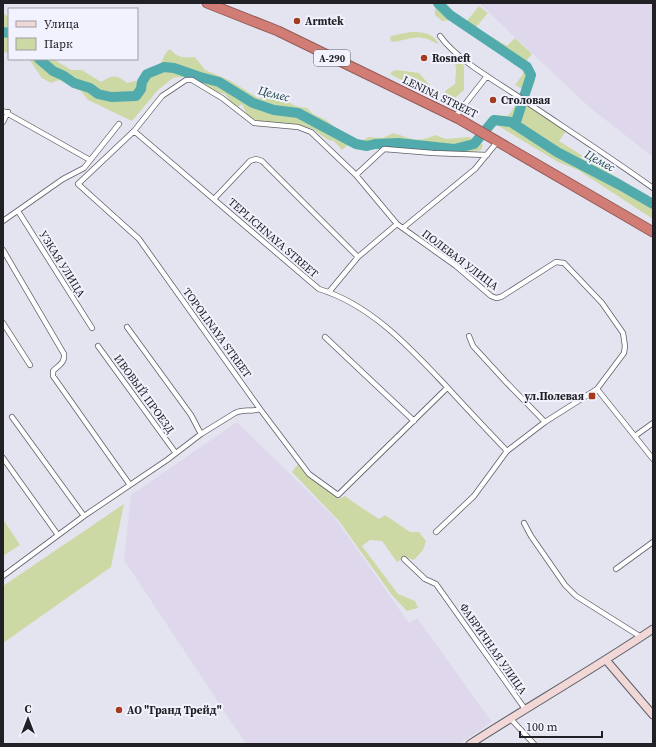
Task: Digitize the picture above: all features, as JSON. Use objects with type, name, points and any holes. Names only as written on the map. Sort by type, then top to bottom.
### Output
[{"type":"highway","name":"LENINA STREET","points":[[207,3],[278,31],[455,117],[653,232]]},
{"type":"main road","points":[[470,744],[481,741],[510,718],[606,660],[653,629]]},
{"type":"main road","points":[[606,660],[653,715]]},
{"type":"street","points":[[440,36],[447,46],[487,76],[653,188]]},
{"type":"street","points":[[455,117],[487,76]]},
{"type":"street","name":"ПОЛЕВАЯ УЛИЦА","points":[[134,131],[162,96],[186,80],[192,80],[222,98],[254,123],[298,127],[311,132],[356,175],[397,224],[456,266],[491,296],[496,298],[501,297],[556,262],[564,263],[602,302],[622,333],[625,346],[624,353],[597,389]]},
{"type":"street","points":[[3,122],[5,111],[90,160]]},
{"type":"street","points":[[3,221],[63,180],[84,168],[119,124]]},
{"type":"street","name":"TOPOLINAYA STREET","points":[[134,131],[78,184],[139,239],[309,474],[338,495],[414,421]]},
{"type":"street","name":"TEPLICHNAYA STREET","points":[[134,131],[318,289],[342,297],[358,306],[383,324],[422,360],[507,452]]},
{"type":"street","points":[[403,228],[475,169],[498,141]]},
{"type":"street","points":[[356,175],[384,149],[390,148],[433,153],[487,155]]},
{"type":"street","points":[[214,199],[250,161],[256,159],[262,161],[358,257]]},
{"type":"street","name":"УЗКАЯ УЛИЦА","points":[[18,211],[92,328]]},
{"type":"street","points":[[329,292],[358,257],[397,224]]},
{"type":"street","points":[[3,250],[64,354],[62,362],[53,371],[53,376],[130,485]]},
{"type":"street","points":[[3,323],[30,365]]},
{"type":"street","points":[[127,327],[191,415],[201,434]]},
{"type":"street","points":[[469,336],[473,346],[545,422]]},
{"type":"street","points":[[325,337],[414,421],[448,388]]},
{"type":"street","name":"ИВОВЫЙ ПРОЕЗД","points":[[98,346],[175,452]]},
{"type":"street","points":[[436,532],[474,496],[507,452],[545,422],[597,389],[653,459]]},
{"type":"street","points":[[3,576],[84,516],[167,460],[175,452],[201,434],[241,410],[256,410],[260,408]]},
{"type":"street","points":[[12,417],[84,516]]},
{"type":"street","points":[[635,436],[653,423]]},
{"type":"street","points":[[3,458],[58,535]]},
{"type":"street","points":[[524,523],[531,536],[565,585],[576,596],[641,637]]},
{"type":"street","points":[[616,569],[653,542]]},
{"type":"street","name":"ФАБРИЧНАЯ УЛИЦА","points":[[404,559],[424,579],[436,584],[524,709]]},
{"type":"street","points":[[510,718],[534,744]]},
{"type":"shaded area","points":[[479,3],[653,3],[653,157],[589,107]]},
{"type":"shaded area","points":[[237,422],[335,518],[409,623],[417,618],[492,722],[459,744],[246,744],[124,560],[131,495]]},
{"type":"green space","points":[[432,3],[445,3],[452,13],[450,20],[442,21],[435,15],[435,8]]},
{"type":"green space","points":[[479,6],[488,13],[476,27],[483,32],[477,39],[454,22],[459,16],[466,22]]},
{"type":"green space","points":[[3,13],[8,16],[8,53],[3,52]]},
{"type":"green space","points":[[410,32],[430,35],[434,37],[439,45],[421,38],[411,38],[392,42],[390,39],[391,36]]},
{"type":"green space","points":[[487,34],[507,46],[515,38],[532,54],[527,60],[534,73],[535,79],[529,93],[515,85],[523,74],[522,68],[481,42]]},
{"type":"green space","points":[[170,49],[181,57],[195,57],[205,70],[229,80],[258,98],[286,98],[295,106],[307,108],[313,114],[326,120],[338,130],[351,136],[349,144],[342,150],[334,141],[328,140],[313,129],[303,126],[260,121],[250,118],[242,104],[236,108],[225,94],[211,90],[190,78],[173,78],[158,90],[132,121],[88,100],[81,91],[59,80],[51,83],[42,78],[30,60],[55,60],[71,70],[82,70],[101,82],[114,76],[127,83],[135,81],[144,83],[149,77],[151,69],[159,65],[167,51]]},
{"type":"green space","points":[[454,57],[462,60],[464,67],[464,90],[455,98],[449,100],[445,91],[455,84],[456,69]]},
{"type":"green space","points":[[397,70],[419,73],[433,89],[433,92],[429,94],[390,74]]},
{"type":"green space","points":[[519,100],[566,131],[559,141],[653,200],[653,219],[578,170],[558,162],[487,119],[493,115],[508,116]]},
{"type":"green space","points":[[393,133],[418,140],[435,135],[446,139],[469,137],[483,145],[481,150],[459,153],[389,147],[371,149],[361,142],[368,137],[383,138]]},
{"type":"green space","points":[[298,464],[312,478],[339,499],[345,496],[379,519],[385,515],[410,532],[419,532],[426,541],[423,550],[414,560],[405,557],[397,562],[382,541],[370,540],[362,546],[398,594],[415,601],[418,608],[407,611],[392,595],[339,521],[292,472]]},
{"type":"green space","points":[[124,504],[111,567],[3,643],[3,586]]},
{"type":"green space","points":[[3,519],[20,545],[3,556]]},
{"type":"waterway","name":"Цемес","points":[[438,3],[450,15],[527,67],[531,75],[515,125]]},
{"type":"waterway","name":"Цемес","points":[[3,32],[8,33]]},
{"type":"waterway","name":"Цемес","points":[[40,60],[53,71],[74,83],[90,88],[98,94],[111,97],[136,96],[141,89],[142,82],[147,74],[164,67],[174,68],[219,82],[253,103],[274,110],[298,113],[356,144],[367,146],[375,144],[398,143],[454,149],[474,144],[494,120],[511,122],[557,152],[653,204]]},
{"type":"place","name":"Armtek","points":[[297,21]]},
{"type":"place","name":"Rosneft","points":[[424,58]]},
{"type":"place","name":"Столовая","points":[[493,100]]},
{"type":"place","name":"ул.Полевая","points":[[592,396]]},
{"type":"place","name":"АО \"Гранд Трейд\"","points":[[119,710]]}]
